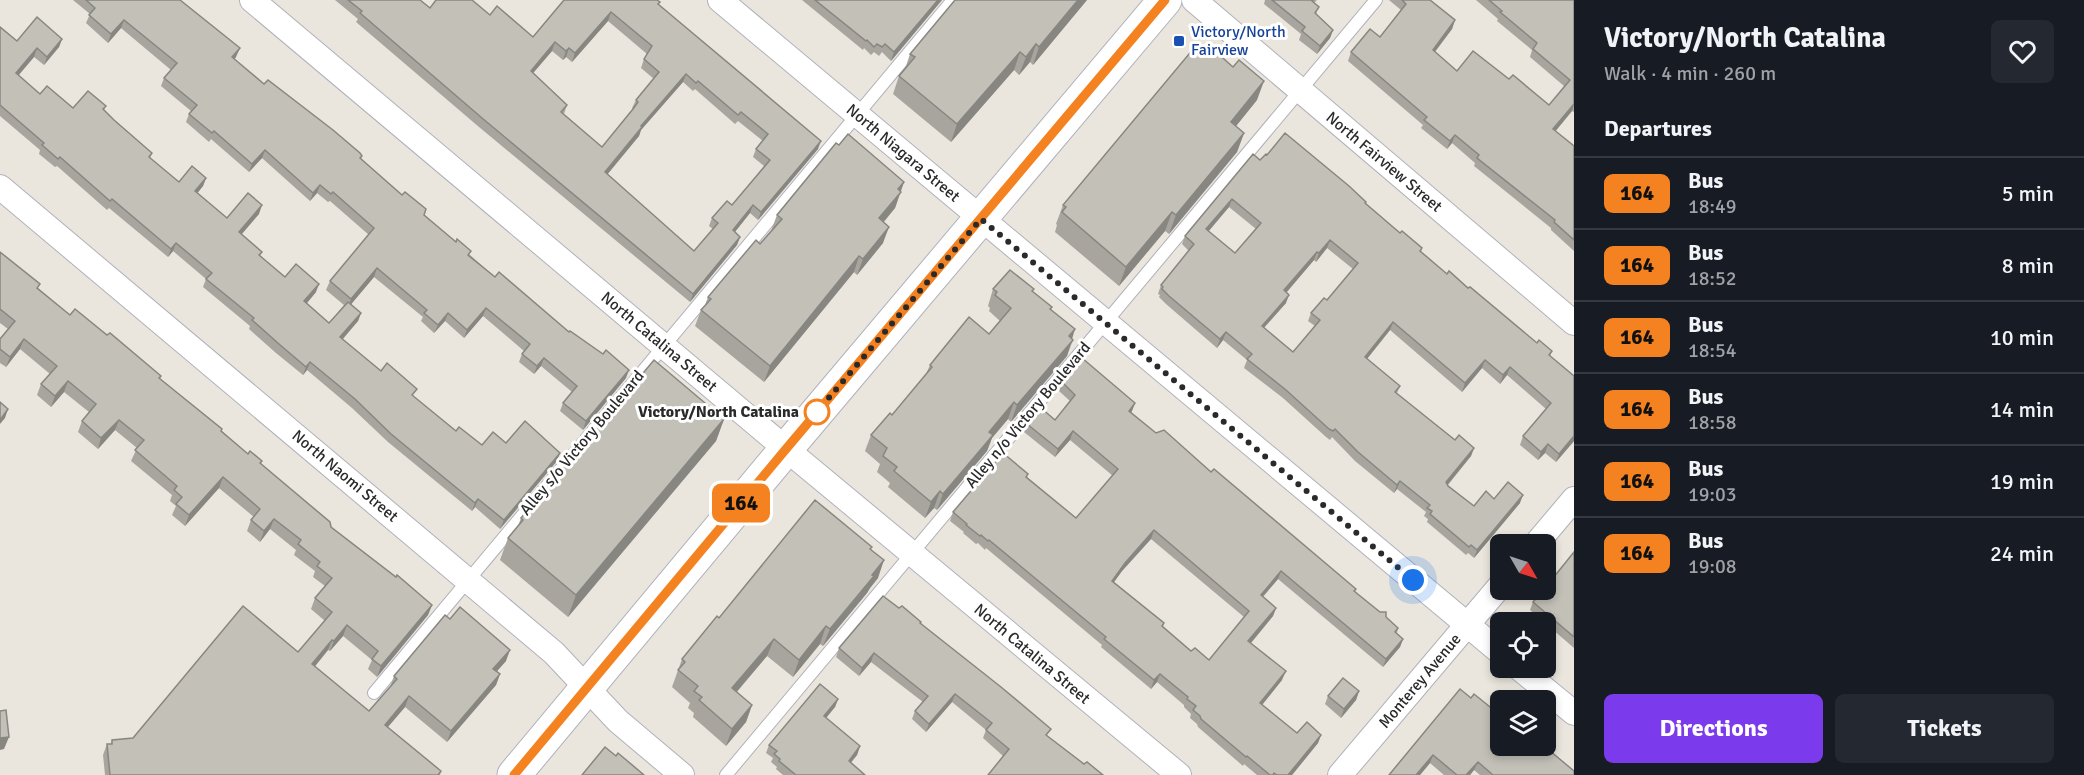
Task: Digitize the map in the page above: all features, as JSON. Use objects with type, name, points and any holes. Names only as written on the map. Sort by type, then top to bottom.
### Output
[{"type":"main road","points":[[514,775],[1165,0]]},
{"type":"street","name":"North Catalina Street","points":[[252,0],[786,449],[1179,775]]},
{"type":"street","name":"North Niagara Street","points":[[720,0],[1490,644]]},
{"type":"street","name":"North Fairview Street","points":[[1194,0],[1574,323]]},
{"type":"street","name":"North Naomi Street","points":[[0,187],[554,653],[618,721],[682,775]]},
{"type":"street","points":[[1544,534],[1574,499]]},
{"type":"street","name":"Monterey Avenue","points":[[1340,775],[1490,598]]},
{"type":"street","points":[[1531,678],[1574,713]]},
{"type":"lane","name":"Alley s/o Victory Boulevard","points":[[374,693],[953,0]]},
{"type":"lane","name":"Alley n/o Victory Boulevard","points":[[726,775],[1376,0]]},
{"type":"building","points":[[86,0],[180,0],[240,48],[232,57],[264,84],[268,80],[333,130],[360,153],[362,156],[360,158],[402,195],[405,192],[426,209],[424,215],[456,242],[457,239],[471,251],[468,255],[495,277],[499,272],[569,332],[603,354],[606,350],[629,370],[586,421],[563,403],[577,386],[544,358],[537,366],[522,354],[530,344],[486,308],[467,330],[448,313],[438,325],[424,313],[427,310],[377,268],[351,299],[330,281],[374,228],[333,192],[331,194],[320,185],[313,193],[265,150],[252,164],[214,131],[212,133],[189,114],[197,105],[164,78],[177,63],[124,20],[111,34],[89,15],[95,8]]},
{"type":"building","points":[[348,0],[420,0],[430,8],[436,0],[472,0],[490,15],[497,6],[533,37],[564,0],[657,0],[660,2],[658,4],[821,141],[761,212],[753,205],[733,230],[740,237],[693,294],[482,118],[360,13],[362,11]],"holes":[[[611,12],[652,46],[644,59],[659,72],[602,147],[561,112],[567,105],[531,71],[555,42],[566,51],[569,48],[575,53]],[[686,74],[696,83],[698,81],[738,115],[741,112],[768,134],[756,149],[770,160],[732,205],[727,201],[712,218],[718,223],[694,251],[605,172]]]},
{"type":"building","points":[[815,0],[938,0],[894,52],[885,44],[882,47],[877,44],[874,47]]},
{"type":"building","points":[[955,0],[1078,0],[1039,47],[1036,44],[1026,57],[1020,52],[957,124],[899,76],[915,57],[910,54]]},
{"type":"building","points":[[1272,0],[1313,0],[1319,7],[1315,13],[1333,30],[1320,46],[1302,31],[1305,27]]},
{"type":"building","points":[[1402,0],[1430,0],[1455,20],[1433,50],[1457,71],[1473,51],[1509,79],[1513,75],[1549,105],[1570,80],[1533,49],[1537,43],[1489,0],[1574,0],[1574,104],[1553,129],[1574,146],[1574,240],[1554,222],[1555,220],[1477,158],[1479,155],[1455,135],[1450,141],[1424,120],[1427,117],[1351,52],[1370,29],[1380,37],[1406,4]]},
{"type":"building","points":[[37,17],[62,39],[47,57],[37,48],[16,73],[40,94],[47,86],[73,108],[88,91],[106,106],[103,109],[114,120],[152,153],[149,157],[179,182],[192,166],[206,178],[195,191],[227,218],[248,193],[262,205],[239,232],[262,252],[259,255],[285,277],[296,264],[319,284],[304,301],[329,323],[348,302],[361,313],[340,337],[381,371],[387,363],[417,389],[412,395],[456,431],[459,427],[482,445],[493,432],[506,443],[525,421],[560,453],[504,520],[478,499],[475,503],[391,434],[355,399],[310,362],[306,367],[252,320],[254,318],[206,279],[212,273],[176,243],[171,249],[112,199],[110,201],[60,157],[58,159],[42,145],[44,143],[0,105],[0,27],[17,41]]},
{"type":"building","points":[[1199,42],[1205,47],[1207,44],[1233,67],[1239,60],[1264,81],[1231,122],[1244,133],[1176,215],[1172,212],[1126,267],[1062,212],[1066,207],[1063,205]]},
{"type":"building","points":[[1285,133],[1349,186],[1400,233],[1402,231],[1422,248],[1420,251],[1447,274],[1449,271],[1468,288],[1470,287],[1537,343],[1539,340],[1552,351],[1549,355],[1574,376],[1574,436],[1559,454],[1548,444],[1541,452],[1523,436],[1551,403],[1510,367],[1503,375],[1485,360],[1465,383],[1393,322],[1365,357],[1400,386],[1395,392],[1455,440],[1459,435],[1474,448],[1446,482],[1448,486],[1474,506],[1486,491],[1494,499],[1508,482],[1523,495],[1477,550],[1471,545],[1469,547],[1430,514],[1432,511],[1427,508],[1430,505],[1400,481],[1397,485],[1335,429],[1333,431],[1329,429],[1247,359],[1252,354],[1226,332],[1220,339],[1162,289],[1161,285],[1194,244],[1185,236],[1253,154],[1260,160]],"holes":[[[1232,199],[1261,223],[1235,253],[1206,229]],[[1330,240],[1358,263],[1327,300],[1324,298],[1311,313],[1320,320],[1293,352],[1262,326],[1289,295],[1284,290]]]},
{"type":"building","points":[[848,134],[904,182],[898,189],[901,192],[879,218],[889,227],[863,259],[859,256],[770,366],[701,310],[711,299],[708,297],[756,240],[760,244],[782,219],[777,215],[836,143],[839,145]]},
{"type":"building","points":[[0,252],[40,284],[37,288],[70,315],[75,309],[107,335],[110,333],[248,454],[250,451],[262,461],[260,463],[330,522],[331,527],[396,577],[397,575],[432,605],[381,666],[372,659],[378,651],[347,625],[312,664],[369,711],[397,679],[394,676],[445,615],[450,619],[460,607],[510,650],[493,669],[500,674],[451,731],[409,696],[385,725],[441,771],[438,775],[110,775],[107,744],[112,744],[112,740],[133,738],[243,606],[298,652],[332,612],[315,598],[332,578],[317,566],[320,562],[298,544],[301,540],[274,519],[264,531],[251,520],[260,509],[223,477],[189,515],[176,504],[182,497],[174,490],[177,486],[135,450],[144,440],[119,420],[101,438],[82,421],[96,404],[68,381],[55,396],[41,384],[57,366],[24,339],[10,357],[0,349],[0,339],[15,321],[0,309]]},
{"type":"building","points":[[1010,270],[1034,289],[1032,291],[1052,307],[1050,309],[1075,329],[1069,336],[1073,340],[1017,405],[1014,402],[989,432],[993,435],[943,494],[940,491],[931,502],[894,471],[897,467],[883,456],[887,448],[871,435],[890,413],[892,415],[932,367],[930,365],[969,317],[989,334],[1011,308],[995,295],[997,292],[993,289]]},
{"type":"building","points":[[1082,358],[1135,403],[1129,411],[1156,433],[1164,430],[1211,472],[1214,469],[1356,589],[1354,591],[1380,612],[1386,612],[1386,617],[1398,628],[1395,632],[1403,639],[1386,659],[1281,571],[1261,595],[1276,608],[1248,641],[1286,671],[1260,703],[1297,733],[1307,722],[1321,735],[1288,775],[1274,773],[1270,775],[1246,757],[1201,719],[1193,710],[1196,706],[1187,699],[1188,697],[1160,674],[1154,680],[1104,639],[1106,637],[989,540],[966,525],[953,512],[1003,453],[1028,474],[1026,477],[1076,518],[1118,469],[1073,431],[1058,449],[1027,424],[1041,408],[1055,420],[1075,395],[1062,382]],"holes":[[[1154,530],[1249,611],[1209,660],[1195,648],[1191,651],[1162,626],[1164,623],[1112,581]]]},
{"type":"building","points":[[654,360],[724,419],[576,595],[508,538],[523,520],[521,518]]},
{"type":"building","points":[[0,402],[8,409],[0,420]]},
{"type":"building","points":[[815,500],[872,547],[870,549],[884,560],[872,575],[874,576],[830,629],[826,626],[799,660],[774,639],[732,688],[752,705],[732,729],[699,700],[702,697],[694,691],[698,686],[678,670],[685,662],[682,659],[717,616],[719,618]]},
{"type":"building","points":[[1574,552],[1574,637],[1556,622],[1556,612],[1545,612],[1533,602],[1535,600],[1556,600],[1556,574]]},
{"type":"building","points":[[883,596],[899,608],[902,606],[1051,729],[1046,735],[1084,764],[1087,762],[1103,775],[988,775],[1009,749],[986,730],[992,723],[955,694],[929,724],[915,711],[928,696],[874,653],[862,668],[839,648]]},
{"type":"building","points":[[1343,678],[1359,691],[1344,709],[1328,696]]},
{"type":"building","points":[[820,684],[838,699],[824,716],[860,746],[849,761],[865,775],[796,775],[779,761],[780,759],[774,754],[777,751],[769,745]]},
{"type":"building","points":[[1460,689],[1471,698],[1474,694],[1490,707],[1490,756],[1556,756],[1574,771],[1574,775],[1493,775],[1478,762],[1466,775],[1457,775],[1433,755],[1416,775],[1389,775]]},
{"type":"building","points":[[6,710],[9,737],[0,738],[0,711]]},
{"type":"building","points":[[605,747],[616,756],[618,753],[644,775],[582,775]]},
{"type":"bus line","name":"164","points":[[514,775],[1165,0]]},
{"type":"place","name":"Victory/North Fairview","points":[[1179,41]]},
{"type":"place","name":"Victory/North Catalina","points":[[817,412]]},
{"type":"route","points":[[817,412],[981,219],[1413,580]]}]
